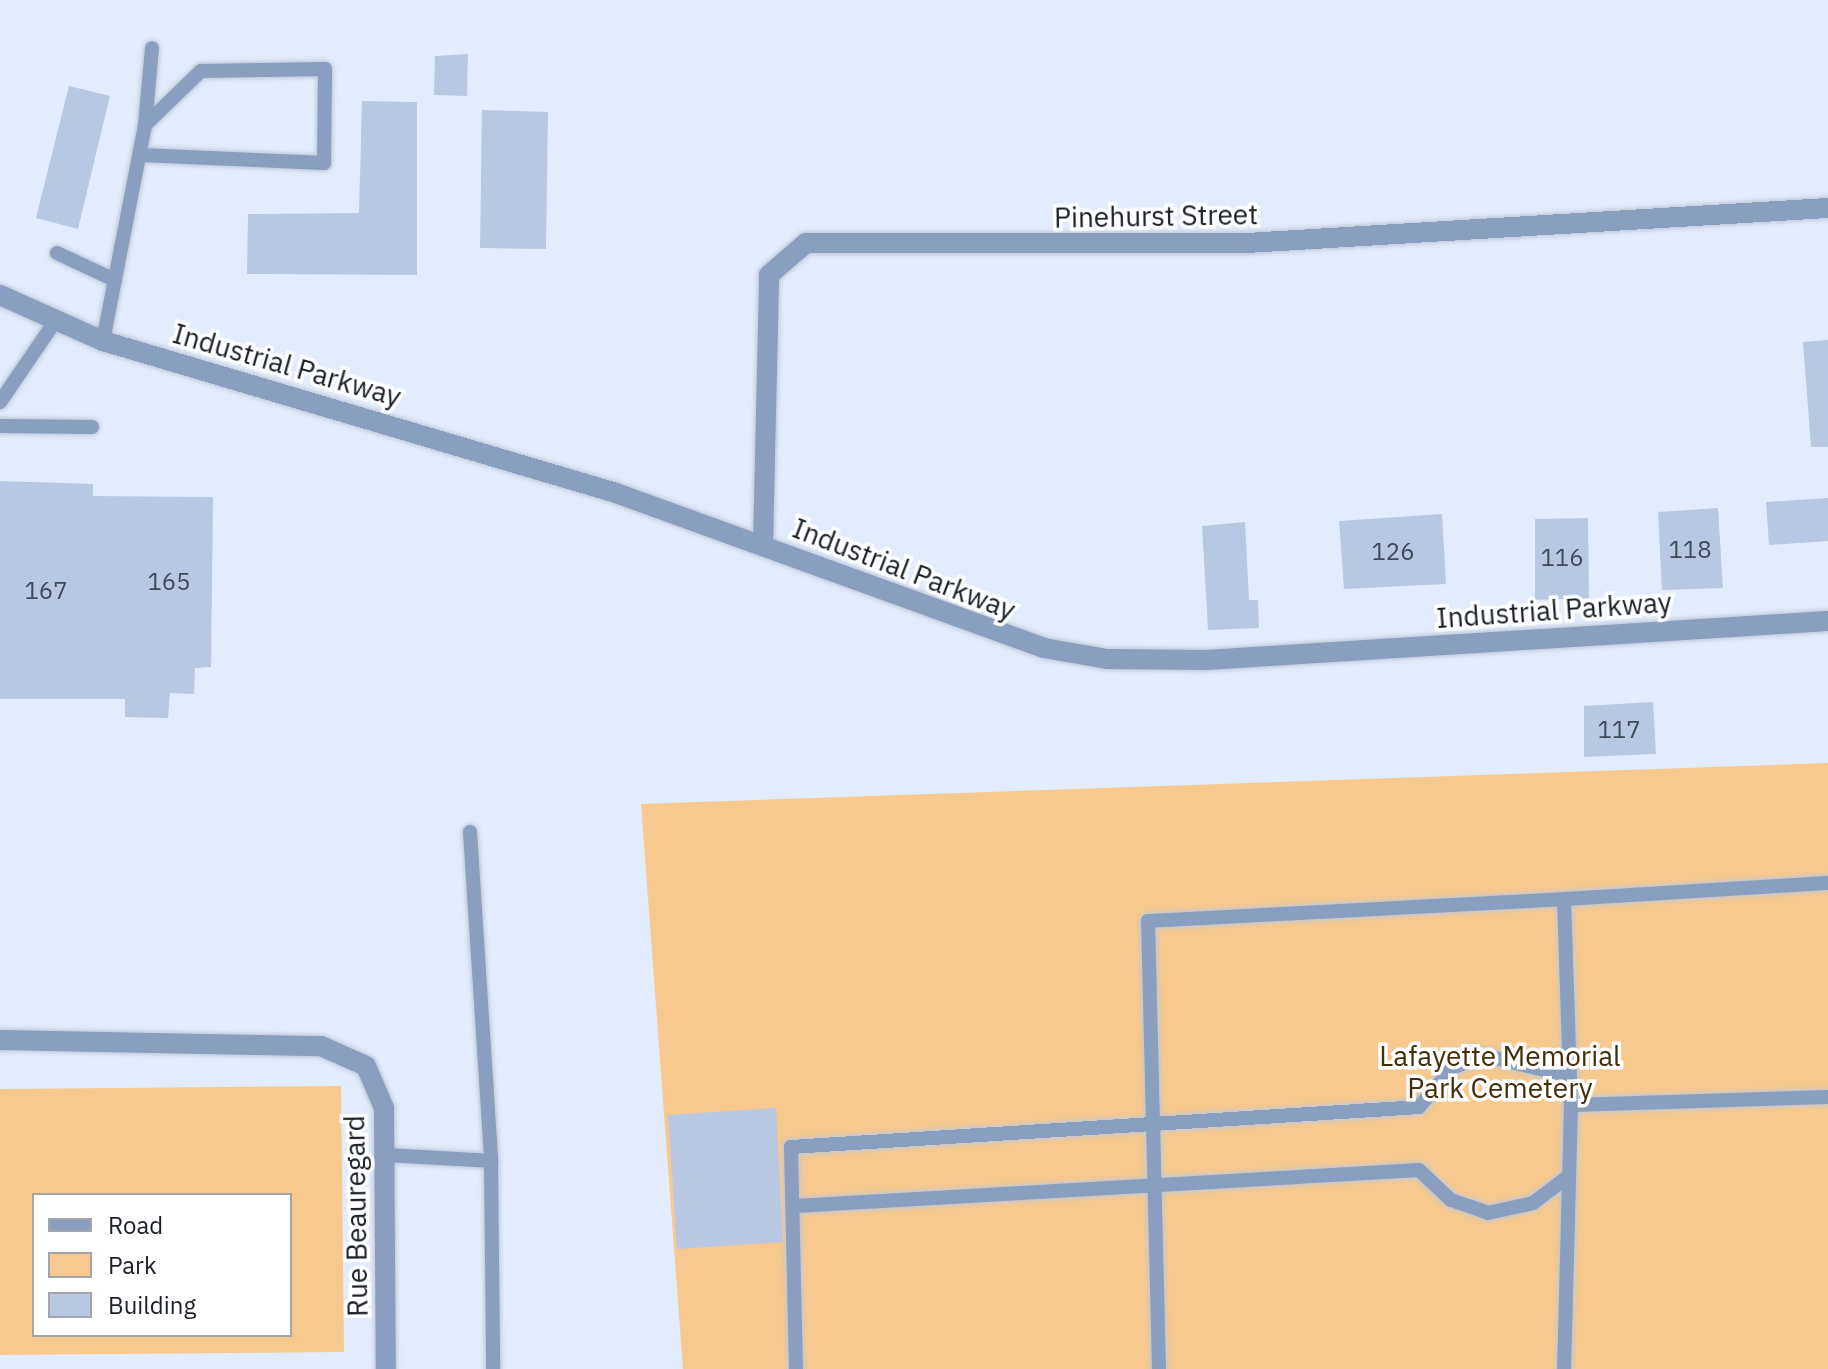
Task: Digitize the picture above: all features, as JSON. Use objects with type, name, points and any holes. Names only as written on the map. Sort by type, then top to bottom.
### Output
[{"type":"street","name":"Pinehurst Street","points":[[763,546],[769,275],[806,243],[1247,243],[1828,208]]},
{"type":"street","name":"Industrial Parkway","points":[[0,295],[54,323],[103,341],[482,450],[763,546],[1015,641],[1107,659],[1206,660],[1828,621]]},
{"type":"street","name":"Rue Beauregard","points":[[0,1040],[321,1046],[366,1066],[381,1092],[386,1369]]},
{"type":"lane","points":[[103,341],[141,155],[152,48]]},
{"type":"lane","points":[[141,155],[324,163],[325,69],[201,71],[145,125]]},
{"type":"lane","points":[[57,253],[115,280]]},
{"type":"lane","points":[[0,402],[54,323]]},
{"type":"lane","points":[[0,426],[92,427]]},
{"type":"lane","points":[[470,832],[491,1161],[493,1369]]},
{"type":"lane","points":[[1159,1369],[1148,921],[1828,883]]},
{"type":"lane","points":[[1564,899],[1571,1105],[1565,1179],[1564,1369]]},
{"type":"lane","points":[[796,1369],[795,1206],[791,1147],[1419,1107],[1453,1067],[1486,1056],[1570,1076]]},
{"type":"lane","points":[[1571,1105],[1828,1097]]},
{"type":"lane","points":[[384,1155],[491,1161]]},
{"type":"lane","points":[[795,1206],[1419,1170],[1451,1200],[1488,1213],[1533,1203],[1565,1179]]},
{"type":"green space","name":"Lafayette Memorial Park Cemetery","points":[[1828,763],[1828,1369],[683,1369],[641,804]]},
{"type":"green space","points":[[341,1086],[344,1352],[0,1355],[0,1089]]},
{"type":"building","points":[[468,54],[467,96],[434,95],[435,56]]},
{"type":"building","points":[[69,86],[110,96],[78,229],[36,218]]},
{"type":"building","points":[[362,101],[417,102],[417,275],[247,274],[248,214],[359,213]]},
{"type":"building","points":[[482,110],[548,112],[546,249],[480,248]]},
{"type":"building","points":[[1828,340],[1828,447],[1811,447],[1803,342]]},
{"type":"building","points":[[0,481],[93,484],[93,496],[213,497],[211,667],[195,668],[194,694],[170,693],[168,718],[125,717],[125,699],[0,699]]},
{"type":"building","points":[[1828,498],[1828,541],[1769,545],[1766,502]]},
{"type":"building","points":[[1718,508],[1723,588],[1662,590],[1658,512]]},
{"type":"building","points":[[1442,514],[1446,584],[1344,589],[1339,521]]},
{"type":"building","points":[[1588,518],[1589,598],[1535,600],[1535,519]]},
{"type":"building","points":[[1245,522],[1249,600],[1258,600],[1259,628],[1208,630],[1202,526]]},
{"type":"building","points":[[1653,702],[1656,754],[1584,757],[1584,706]]},
{"type":"building","points":[[776,1108],[783,1242],[677,1249],[668,1115]]}]
